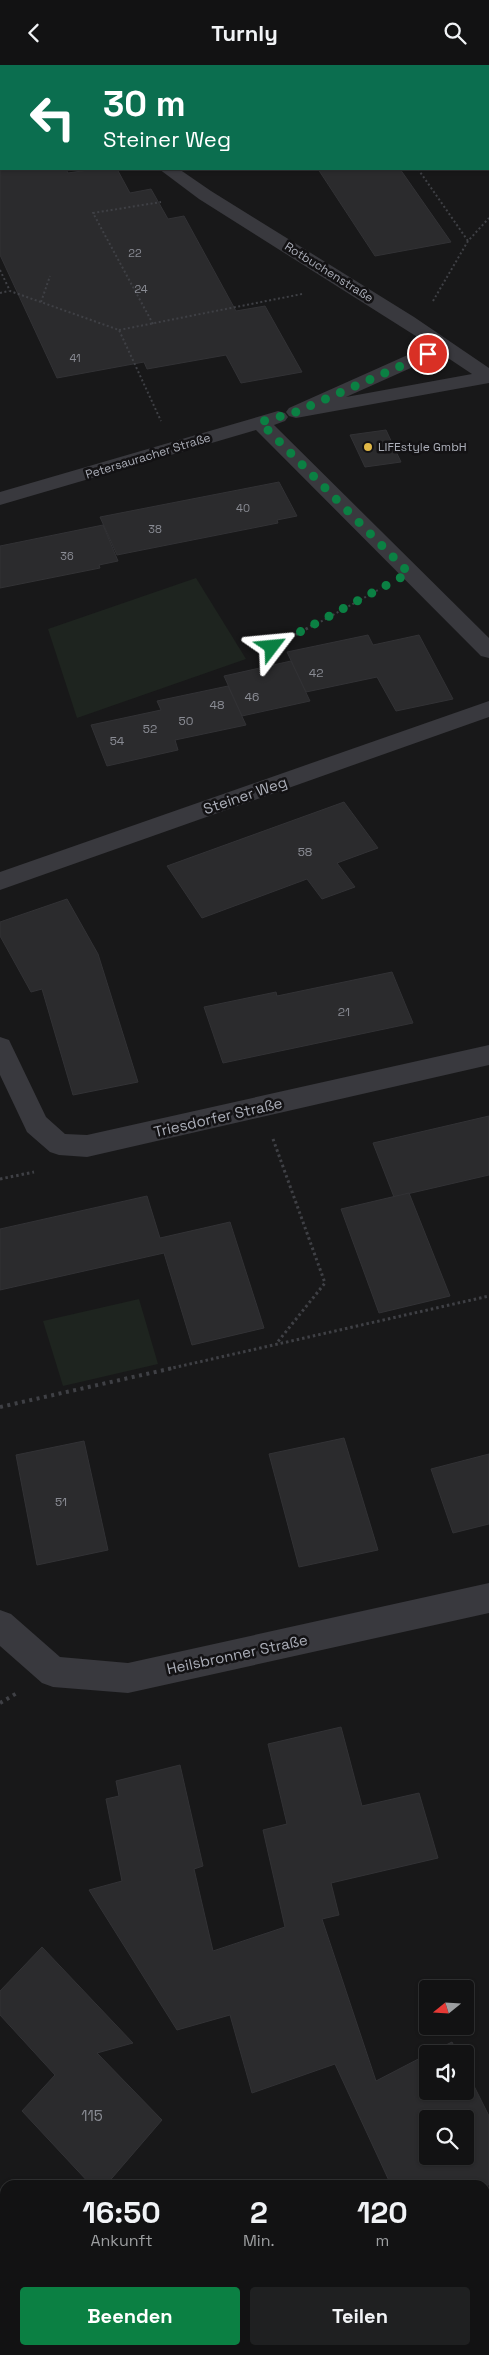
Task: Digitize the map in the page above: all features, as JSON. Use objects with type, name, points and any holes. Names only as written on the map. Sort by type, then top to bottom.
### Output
[{"type":"street","name":"Rotbuchenstraße","points":[[169,170],[205,195],[350,284],[489,377]]},
{"type":"street","name":"Petersauracher Straße","points":[[296,412],[444,346]]},
{"type":"street","name":"Petersauracher Straße","points":[[0,499],[296,412],[489,377]]},
{"type":"street","points":[[260,422],[489,651]]},
{"type":"street","name":"Steiner Weg","points":[[0,881],[489,709]]},
{"type":"street","name":"Triesdorfer Straße","points":[[0,1047],[36,1124],[59,1144],[88,1147],[489,1055]]},
{"type":"street","name":"Heilsbronner Straße","points":[[0,1625],[53,1671],[128,1678],[489,1598]]},
{"type":"path","points":[[419,170],[468,241]]},
{"type":"path","points":[[153,324],[93,213],[205,195]]},
{"type":"path","points":[[407,321],[436,298],[468,241],[489,218]]},
{"type":"path","points":[[0,270],[10,291]]},
{"type":"path","points":[[41,302],[50,276]]},
{"type":"path","points":[[0,293],[10,291],[119,330],[350,284]]},
{"type":"path","points":[[119,330],[174,449]]},
{"type":"path","points":[[272,647],[409,573]]},
{"type":"path","points":[[262,1107],[325,1283],[276,1345]]},
{"type":"path","points":[[0,1407],[489,1296]]},
{"type":"shaded area","points":[[196,578],[246,659],[77,718],[48,629]]},
{"type":"shaded area","points":[[139,1299],[158,1364],[63,1386],[43,1321]]},
{"type":"building","points":[[0,170],[66,170],[68,173],[88,170],[118,170],[130,193],[151,189],[168,219],[184,216],[236,311],[265,306],[302,372],[241,383],[226,355],[147,369],[144,362],[57,378],[0,255]]},
{"type":"building","points":[[319,170],[401,170],[451,242],[375,256]]},
{"type":"building","points":[[386,430],[401,462],[365,467],[350,435]]},
{"type":"building","points":[[279,482],[297,516],[277,520],[278,523],[117,555],[100,517]]},
{"type":"building","points":[[103,525],[118,561],[99,565],[100,568],[0,588],[0,546]]},
{"type":"building","points":[[368,635],[373,645],[419,635],[453,699],[396,711],[377,677],[306,692],[287,652]]},
{"type":"building","points":[[291,661],[310,701],[242,716],[224,676]]},
{"type":"building","points":[[228,686],[246,725],[175,740],[178,750],[107,766],[91,725],[161,710],[157,701]]},
{"type":"building","points":[[344,802],[378,848],[337,863],[355,887],[322,899],[307,879],[202,918],[167,866]]},
{"type":"building","points":[[67,899],[98,954],[138,1082],[73,1095],[42,989],[31,992],[0,936],[0,922]]},
{"type":"building","points":[[392,972],[413,1023],[223,1063],[204,1007],[276,992],[277,996]]},
{"type":"building","points":[[489,1116],[489,1175],[394,1197],[373,1143]]},
{"type":"building","points":[[409,1193],[450,1296],[379,1313],[341,1209]]},
{"type":"building","points":[[147,1196],[160,1238],[230,1222],[264,1328],[192,1345],[164,1253],[0,1290],[0,1229]]},
{"type":"building","points":[[344,1438],[378,1550],[299,1567],[269,1454]]},
{"type":"building","points":[[84,1441],[108,1550],[37,1565],[16,1455]]},
{"type":"building","points":[[489,1454],[489,1524],[453,1533],[431,1469]]},
{"type":"building","points":[[341,1727],[362,1806],[419,1793],[438,1858],[331,1883],[339,1915],[322,1919],[376,2081],[419,2059],[419,2100],[474,2100],[474,2086],[489,2116],[489,2180],[389,2180],[335,2064],[252,2093],[230,2015],[177,2030],[89,1890],[122,1881],[106,1799],[119,1796],[116,1781],[180,1765],[203,1866],[194,1869],[213,1951],[285,1927],[263,1830],[287,1824],[268,1744]]},
{"type":"building","points":[[42,1947],[133,2043],[97,2053],[162,2120],[110,2180],[86,2180],[22,2111],[55,2075],[0,2015],[0,1991]]},
{"type":"place","name":"LIFEstyle GmbH","points":[[368,447]]},
{"type":"route","points":[[272,647],[409,573],[260,422],[296,412],[428,354]]}]
